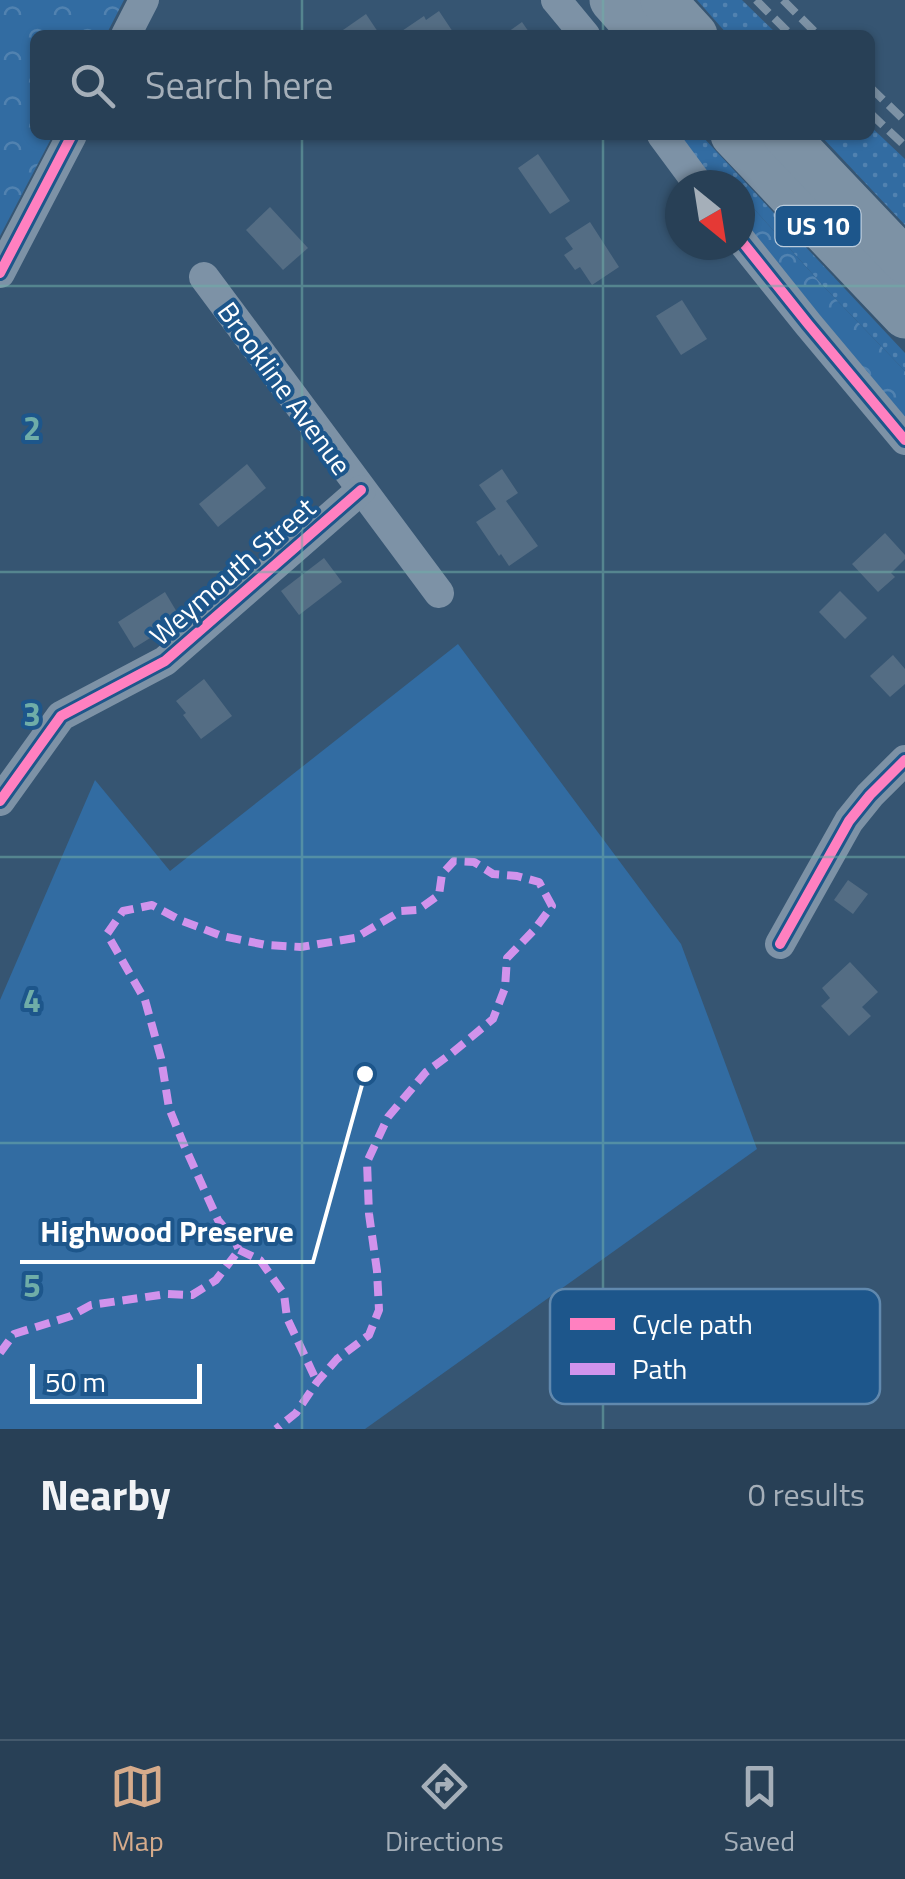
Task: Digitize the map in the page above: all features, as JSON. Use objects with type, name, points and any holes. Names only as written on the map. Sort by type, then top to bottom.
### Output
[{"type":"highway","points":[[612,0],[638,30]]},
{"type":"highway","points":[[663,0],[690,30]]},
{"type":"highway","name":"US 10","points":[[738,140],[905,316]]},
{"type":"highway","name":"US 10","points":[[791,140],[905,261]]},
{"type":"street","points":[[129,30],[144,0]]},
{"type":"street","points":[[556,0],[582,30]]},
{"type":"street","points":[[0,273],[69,140]]},
{"type":"street","points":[[666,140],[688,170]]},
{"type":"street","points":[[755,257],[905,440]]},
{"type":"street","name":"Brookline Avenue","points":[[204,277],[440,593]]},
{"type":"street","name":"Weymouth Street","points":[[0,801],[61,716],[165,660],[360,490]]},
{"type":"street","points":[[780,944],[850,821],[905,760]]},
{"type":"green space","points":[[0,0],[124,0],[109,30],[30,30],[30,140],[50,140],[0,236]]},
{"type":"green space","points":[[697,0],[742,0],[773,30],[724,30]]},
{"type":"green space","points":[[875,131],[905,159],[905,225],[825,140],[875,140]]},
{"type":"green space","points":[[681,140],[706,140],[734,170],[704,170]]},
{"type":"green space","points":[[755,193],[905,353],[905,371],[755,210]]},
{"type":"green space","points":[[755,210],[905,371],[905,421],[755,237]]},
{"type":"green space","points":[[458,644],[681,944],[757,1149],[561,1289],[550,1289],[550,1297],[365,1429],[0,1429],[0,1000],[95,780],[170,871]]},
{"type":"building","points":[[439,11],[452,30],[403,30],[424,16],[426,20]]},
{"type":"building","points":[[366,14],[377,30],[343,30]]},
{"type":"building","points":[[522,22],[528,30],[511,30]]},
{"type":"building","points":[[538,154],[570,201],[550,214],[518,168]]},
{"type":"building","points":[[270,207],[308,248],[283,270],[246,230]]},
{"type":"building","points":[[590,222],[619,267],[592,285],[580,267],[575,270],[564,255],[573,249],[565,238]]},
{"type":"building","points":[[682,300],[707,339],[681,355],[656,316]]},
{"type":"building","points":[[247,464],[266,488],[218,527],[199,504]]},
{"type":"building","points":[[502,469],[518,493],[506,501],[538,546],[509,566],[476,522],[496,509],[479,485]]},
{"type":"building","points":[[885,533],[905,559],[891,573],[895,577],[878,592],[852,564]]},
{"type":"building","points":[[324,558],[342,582],[299,615],[281,591]]},
{"type":"building","points":[[840,591],[867,618],[845,639],[819,612]]},
{"type":"building","points":[[165,592],[181,619],[134,648],[118,622]]},
{"type":"building","points":[[893,655],[905,669],[905,684],[890,697],[870,676]]},
{"type":"building","points":[[204,679],[232,716],[201,739],[176,701]]},
{"type":"building","points":[[848,880],[868,894],[853,914],[834,900]]},
{"type":"building","points":[[850,962],[878,992],[862,1007],[871,1016],[849,1036],[821,1006],[830,998],[822,988]]},
{"type":"railway","points":[[756,0],[786,30]]},
{"type":"railway","points":[[783,0],[813,30]]},
{"type":"railway","points":[[875,92],[905,121]]},
{"type":"railway","points":[[875,118],[905,146]]},
{"type":"marked path","points":[[0,1353],[14,1334],[71,1316],[91,1305],[167,1294],[192,1295],[216,1280],[239,1250],[218,1220],[184,1145],[169,1108],[161,1058],[145,1000],[107,934],[123,911],[152,905],[222,936],[301,947],[355,938],[401,911],[418,910],[439,895],[442,874],[454,861],[474,862],[493,874],[539,882],[552,906],[507,958],[505,988],[493,1019],[426,1072],[388,1117],[367,1162],[379,1310],[369,1335],[337,1359],[296,1413],[276,1429]]},
{"type":"marked path","points":[[239,1250],[260,1260],[284,1294],[287,1318],[317,1382]]},
{"type":"cycle path","points":[[0,273],[69,140]]},
{"type":"cycle path","points":[[755,258],[905,440]]},
{"type":"cycle path","points":[[0,801],[61,716],[165,661],[361,490]]},
{"type":"cycle path","points":[[780,944],[849,821],[905,760]]},
{"type":"place","name":"Highwood Preserve","points":[[365,1074]]}]
